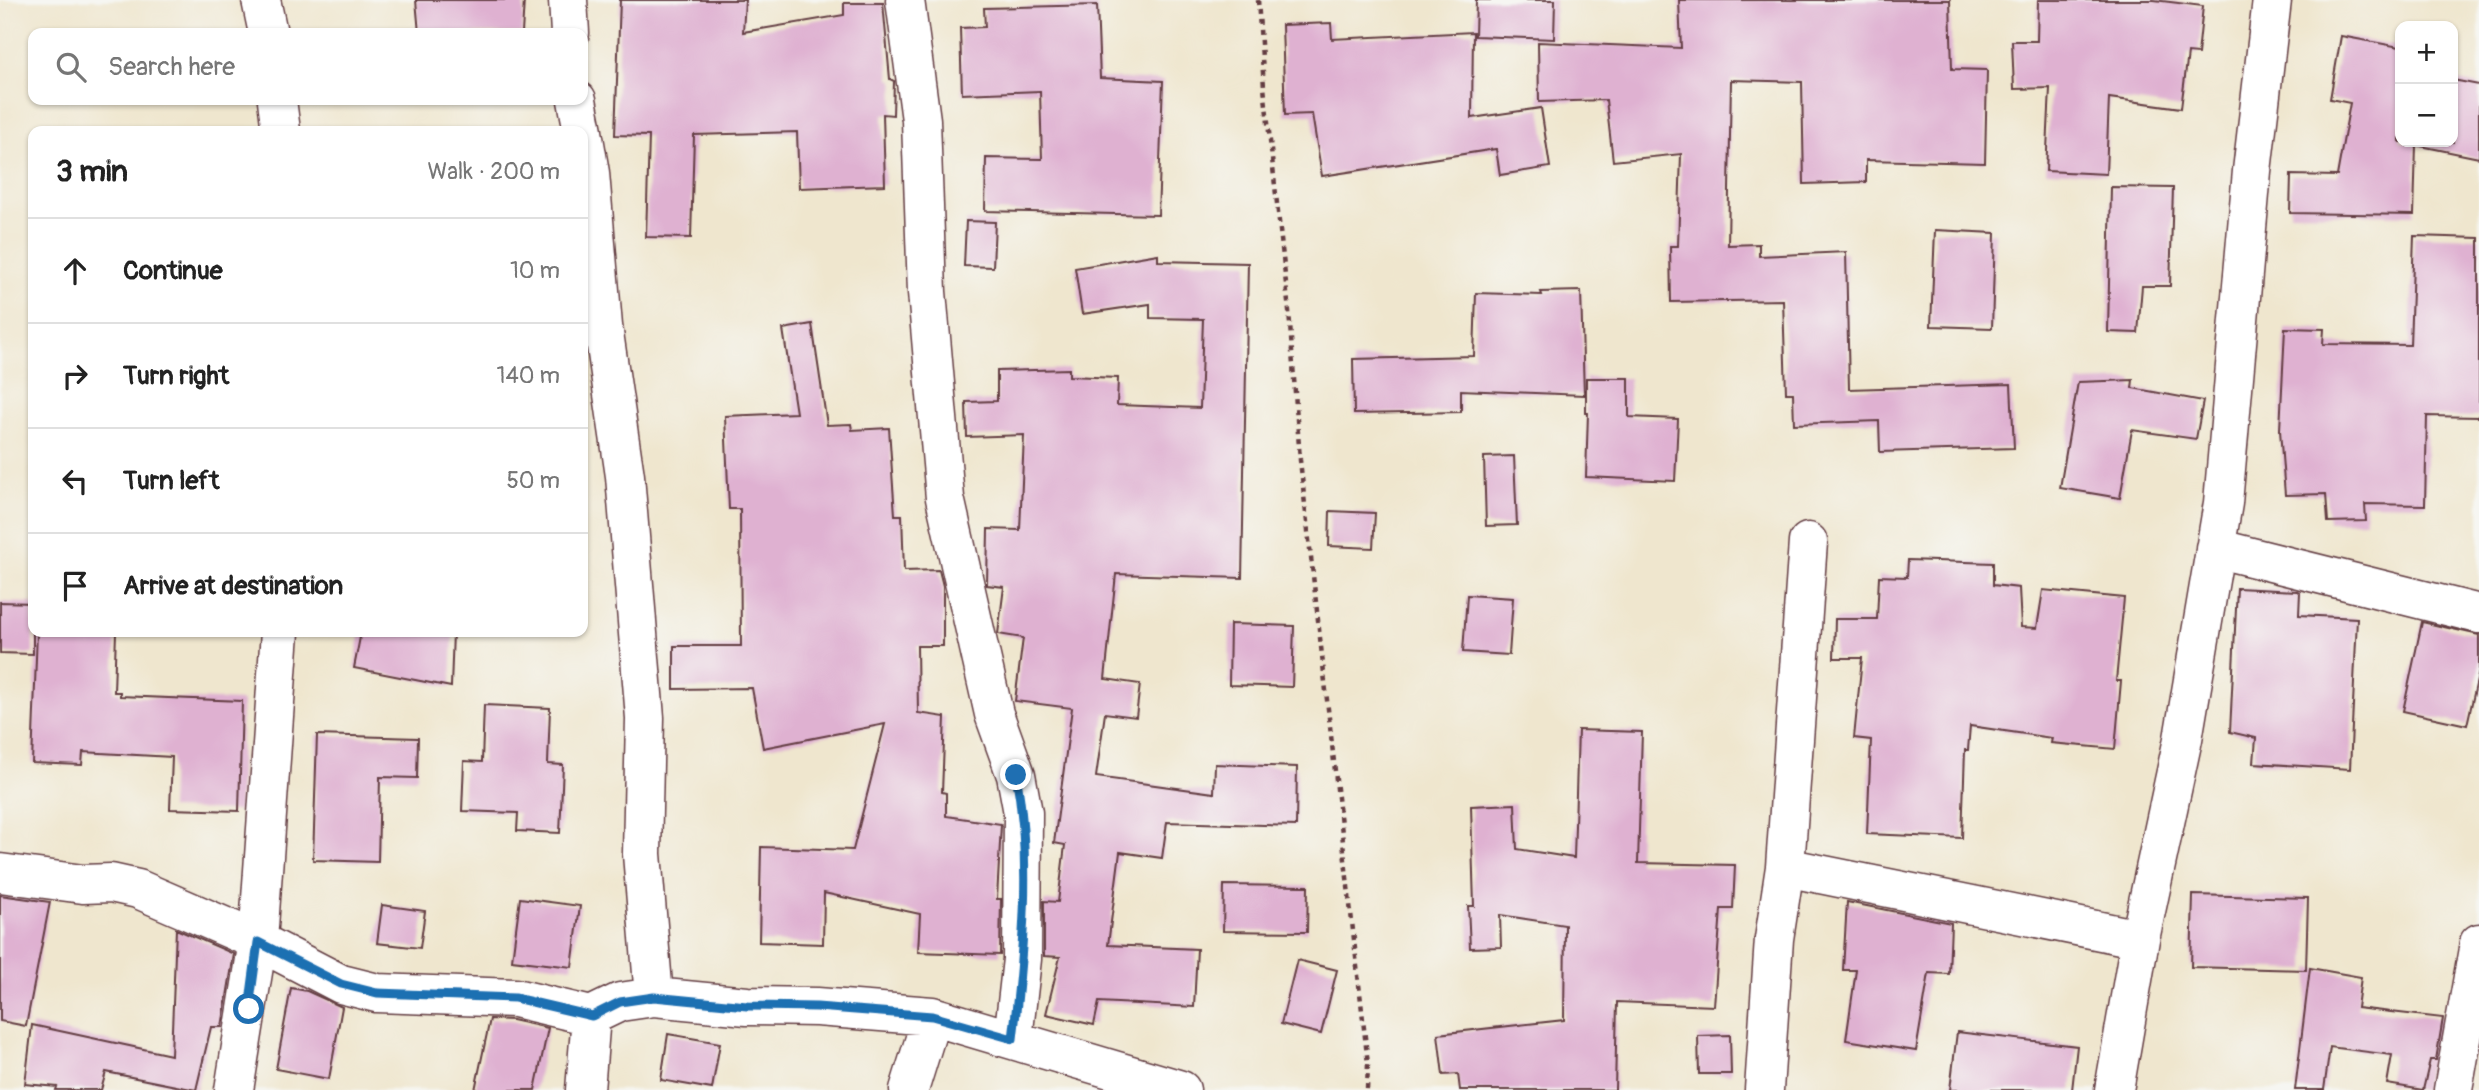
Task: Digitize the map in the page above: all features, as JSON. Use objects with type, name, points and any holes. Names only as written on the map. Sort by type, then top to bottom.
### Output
[{"type":"street","points":[[261,0],[267,28]]},
{"type":"street","points":[[568,0],[570,28]]},
{"type":"street","points":[[905,0],[921,120],[927,292],[945,498],[994,715],[1016,775],[1023,813],[1022,959],[1013,1039]]},
{"type":"street","points":[[2114,1090],[2140,939],[2183,739],[2223,503],[2252,172],[2272,0]]},
{"type":"street","points":[[278,105],[280,126]]},
{"type":"street","points":[[579,105],[582,126]]},
{"type":"street","points":[[588,161],[603,326],[625,476],[644,704],[642,854],[654,997]]},
{"type":"street","points":[[1764,1090],[1774,939],[1785,867],[1808,542]]},
{"type":"street","points":[[2216,548],[2479,614]]},
{"type":"street","points":[[234,1090],[258,942],[280,637]]},
{"type":"street","points":[[1785,867],[2140,939]]},
{"type":"street","points":[[0,873],[83,884],[111,883],[138,889],[258,942],[341,984],[377,993],[515,998],[592,1016],[620,1002],[654,997],[932,1016],[1181,1090]]},
{"type":"street","points":[[2453,1090],[2479,943]]},
{"type":"street","points":[[585,1090],[592,1016]]},
{"type":"street","points":[[909,1090],[932,1016]]},
{"type":"path","points":[[1258,0],[1264,87],[1289,311],[1300,460],[1358,958],[1368,1064],[1367,1090]]},
{"type":"building","points":[[416,0],[524,0],[522,28],[419,28]]},
{"type":"building","points":[[620,0],[745,0],[743,32],[844,15],[844,3],[883,3],[890,79],[894,81],[893,115],[883,114],[885,185],[799,188],[797,132],[694,135],[691,238],[646,237],[649,136],[615,135]]},
{"type":"building","points":[[1476,0],[1555,0],[1554,39],[1475,36]]},
{"type":"building","points":[[1679,0],[1950,0],[1952,69],[1987,70],[1985,163],[1866,160],[1866,182],[1804,184],[1802,82],[1731,80],[1728,245],[1759,244],[1759,256],[1846,252],[1849,389],[2011,384],[2014,448],[1880,452],[1879,421],[1794,424],[1793,393],[1786,393],[1783,300],[1671,302],[1670,246],[1678,246],[1681,154],[1613,161],[1606,100],[1539,102],[1538,42],[1681,48]]},
{"type":"building","points":[[2038,0],[2154,0],[2203,6],[2198,54],[2188,53],[2181,108],[2109,98],[2106,174],[2046,171],[2050,88],[2014,89],[2012,41],[2037,41]]},
{"type":"building","points":[[1097,5],[1100,78],[1163,81],[1158,215],[985,211],[986,158],[1042,159],[1040,91],[962,94],[960,28],[985,27],[984,8]]},
{"type":"building","points":[[1331,23],[1332,39],[1473,32],[1472,118],[1541,108],[1550,167],[1500,175],[1496,149],[1322,176],[1312,114],[1285,115],[1282,25]]},
{"type":"building","points":[[2341,36],[2395,46],[2395,147],[2416,147],[2414,215],[2290,213],[2291,175],[2337,176],[2350,103],[2330,99]]},
{"type":"building","points":[[2458,81],[2479,85],[2479,158],[2426,147],[2458,147]]},
{"type":"building","points":[[2111,187],[2173,188],[2170,286],[2142,286],[2138,333],[2108,332]]},
{"type":"building","points":[[966,221],[995,222],[993,267],[964,266]]},
{"type":"building","points":[[1935,230],[1995,233],[1992,328],[1931,326]]},
{"type":"building","points":[[2414,236],[2479,238],[2479,417],[2427,416],[2425,505],[2365,504],[2366,521],[2328,522],[2326,494],[2285,495],[2280,430],[2285,328],[2324,329],[2323,344],[2410,345]]},
{"type":"building","points":[[1158,254],[1158,261],[1248,263],[1242,578],[1116,574],[1105,679],[1140,684],[1136,717],[1105,713],[1096,777],[1214,793],[1215,764],[1297,767],[1296,826],[1167,822],[1162,858],[1120,852],[1108,945],[1197,949],[1194,1007],[1099,1002],[1094,1025],[1046,1014],[1060,957],[1044,956],[1044,901],[1058,902],[1065,845],[1054,843],[1072,708],[1015,701],[1023,638],[998,634],[1004,587],[987,585],[988,529],[1020,530],[1024,435],[967,437],[966,402],[997,401],[997,371],[1069,369],[1069,376],[1118,378],[1117,405],[1200,408],[1203,319],[1150,318],[1150,304],[1082,314],[1075,268]]},
{"type":"building","points":[[1581,291],[1584,395],[1461,390],[1461,412],[1354,414],[1353,359],[1474,356],[1476,293],[1542,295],[1541,292]]},
{"type":"building","points":[[812,324],[827,425],[851,424],[852,430],[889,428],[895,515],[902,515],[904,571],[939,570],[943,586],[943,646],[917,646],[918,713],[945,717],[942,792],[946,793],[946,816],[1001,824],[997,899],[1001,899],[1000,955],[918,952],[920,914],[824,893],[823,944],[759,942],[761,847],[853,850],[885,724],[763,748],[752,688],[674,689],[674,646],[741,646],[740,509],[729,509],[725,416],[796,413],[783,329]]},
{"type":"building","points":[[1586,378],[1629,378],[1629,417],[1678,419],[1675,481],[1586,477]]},
{"type":"building","points":[[2133,380],[2132,388],[2203,401],[2196,439],[2132,430],[2120,498],[2060,488],[2078,382]]},
{"type":"building","points":[[1514,456],[1517,525],[1486,526],[1484,457]]},
{"type":"building","points":[[1330,511],[1375,513],[1373,548],[1329,546]]},
{"type":"building","points":[[1908,560],[1993,563],[1993,585],[2019,588],[2021,627],[2037,628],[2043,590],[2124,598],[2116,681],[2121,681],[2115,749],[2051,743],[2052,738],[1970,726],[1968,750],[1965,750],[1962,838],[1867,834],[1871,740],[1854,738],[1862,658],[1834,658],[1835,619],[1877,619],[1879,576],[1907,577]]},
{"type":"building","points":[[2237,588],[2297,591],[2300,592],[2299,615],[2357,618],[2350,769],[2254,763],[2256,738],[2230,732]]},
{"type":"building","points":[[1467,595],[1513,598],[1509,655],[1463,652]]},
{"type":"building","points":[[0,602],[28,603],[28,637],[33,637],[33,654],[0,653]]},
{"type":"building","points":[[2422,622],[2479,635],[2479,671],[2467,725],[2403,711]]},
{"type":"building","points":[[1230,624],[1294,626],[1292,687],[1229,685]]},
{"type":"building","points":[[37,637],[116,637],[114,692],[120,692],[120,696],[242,701],[239,811],[170,809],[172,757],[83,752],[82,765],[32,763]]},
{"type":"building","points":[[360,637],[453,637],[451,687],[354,668]]},
{"type":"building","points":[[484,705],[550,708],[548,764],[563,765],[560,833],[517,831],[518,813],[462,811],[464,761],[482,762]]},
{"type":"building","points":[[1578,730],[1642,732],[1638,863],[1735,865],[1733,909],[1721,909],[1714,1006],[1617,1002],[1615,1090],[1460,1090],[1458,1074],[1443,1075],[1438,1034],[1564,1020],[1565,925],[1500,915],[1501,947],[1470,948],[1468,906],[1474,906],[1471,806],[1515,804],[1517,849],[1574,858]]},
{"type":"building","points":[[317,735],[418,738],[417,778],[380,777],[378,862],[313,860]]},
{"type":"building","points":[[1224,885],[1308,886],[1307,932],[1223,931]]},
{"type":"building","points":[[0,895],[50,902],[26,1026],[0,1021]]},
{"type":"building","points":[[2193,895],[2308,898],[2306,970],[2191,967]]},
{"type":"building","points":[[520,898],[580,906],[572,967],[512,960]]},
{"type":"building","points":[[1847,902],[1951,923],[1949,974],[1929,973],[1916,1051],[1846,1040],[1856,970],[1843,970]]},
{"type":"building","points":[[382,905],[425,911],[420,948],[377,943]]},
{"type":"building","points":[[176,929],[234,954],[222,1027],[211,1027],[196,1090],[106,1072],[101,1090],[56,1090],[57,1087],[25,1084],[32,1025],[171,1055]]},
{"type":"building","points":[[1297,960],[1337,970],[1321,1034],[1281,1024]]},
{"type":"building","points":[[2310,968],[2361,977],[2357,1008],[2443,1018],[2436,1060],[2430,1060],[2423,1090],[2387,1084],[2392,1055],[2330,1047],[2324,1090],[2295,1090]]},
{"type":"building","points":[[291,988],[307,991],[342,1007],[329,1079],[276,1069]]},
{"type":"building","points":[[490,1019],[512,1020],[548,1028],[535,1090],[475,1090]]},
{"type":"building","points":[[1957,1032],[2077,1046],[2072,1090],[1950,1090]]},
{"type":"building","points":[[668,1034],[720,1043],[712,1089],[661,1080]]},
{"type":"building","points":[[1730,1035],[1731,1074],[1699,1074],[1698,1036]]},
{"type":"route","points":[[249,1009],[258,942],[341,984],[377,993],[515,998],[592,1016],[620,1002],[654,997],[747,1006],[817,1007],[932,1016],[1013,1039],[1022,959],[1023,813],[1016,775]]}]
